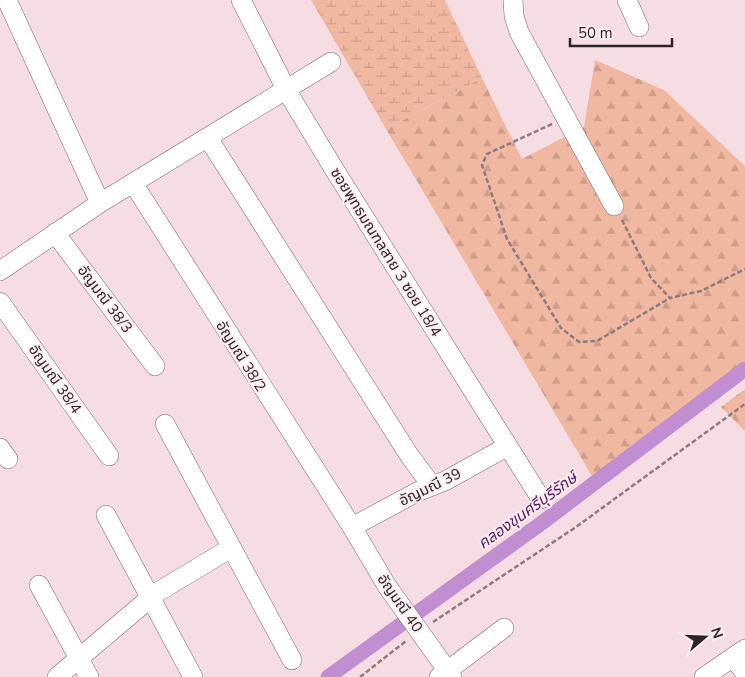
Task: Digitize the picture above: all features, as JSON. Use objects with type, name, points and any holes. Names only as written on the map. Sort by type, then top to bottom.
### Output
[{"type":"street","points":[[7,0],[100,203]]},
{"type":"street","name":"ซอยพุทธมณฑลสาย 3 ซอย 18/4","points":[[241,0],[287,91],[339,178],[541,498]]},
{"type":"street","points":[[513,0],[514,16],[519,32],[614,206]]},
{"type":"street","points":[[627,0],[639,27]]},
{"type":"street","points":[[0,271],[100,203],[287,91],[331,62]]},
{"type":"street","points":[[208,138],[408,455],[432,486]]},
{"type":"street","name":"อัญมณี 38/2","points":[[133,183],[352,527]]},
{"type":"street","name":"อัญมณี 38/3","points":[[55,233],[155,366]]},
{"type":"street","name":"อัญมณี 38/4","points":[[0,302],[109,456]]},
{"type":"street","points":[[165,424],[292,660]]},
{"type":"street","name":"อัญมณี 39","points":[[352,527],[445,481],[508,446]]},
{"type":"street","points":[[106,515],[193,677]]},
{"type":"street","name":"อัญมณี 40","points":[[352,527],[387,586],[445,671]]},
{"type":"street","points":[[58,677],[150,598],[177,579],[231,548]]},
{"type":"street","points":[[39,585],[88,677]]},
{"type":"street","points":[[445,671],[504,628]]},
{"type":"street","points":[[704,677],[739,653],[745,673]]},
{"type":"path","points":[[566,117],[487,154],[482,165],[507,239],[561,328],[579,342],[597,341],[670,298],[701,291],[745,269]]},
{"type":"path","points":[[614,206],[651,278],[670,298]]},
{"type":"path","points":[[428,626],[576,527],[745,404]]},
{"type":"path","points":[[360,677],[412,637]]},
{"type":"green space","points":[[311,0],[445,0],[482,78],[386,129]]},
{"type":"green space","points":[[595,60],[664,90],[745,166],[745,364],[592,476],[386,129],[482,78],[522,159],[584,127]]},
{"type":"green space","points":[[745,389],[745,431],[721,407]]},
{"type":"waterway","name":"คลองขุนศรีบุรีรักษ์","points":[[328,677],[543,522],[745,369]]}]
